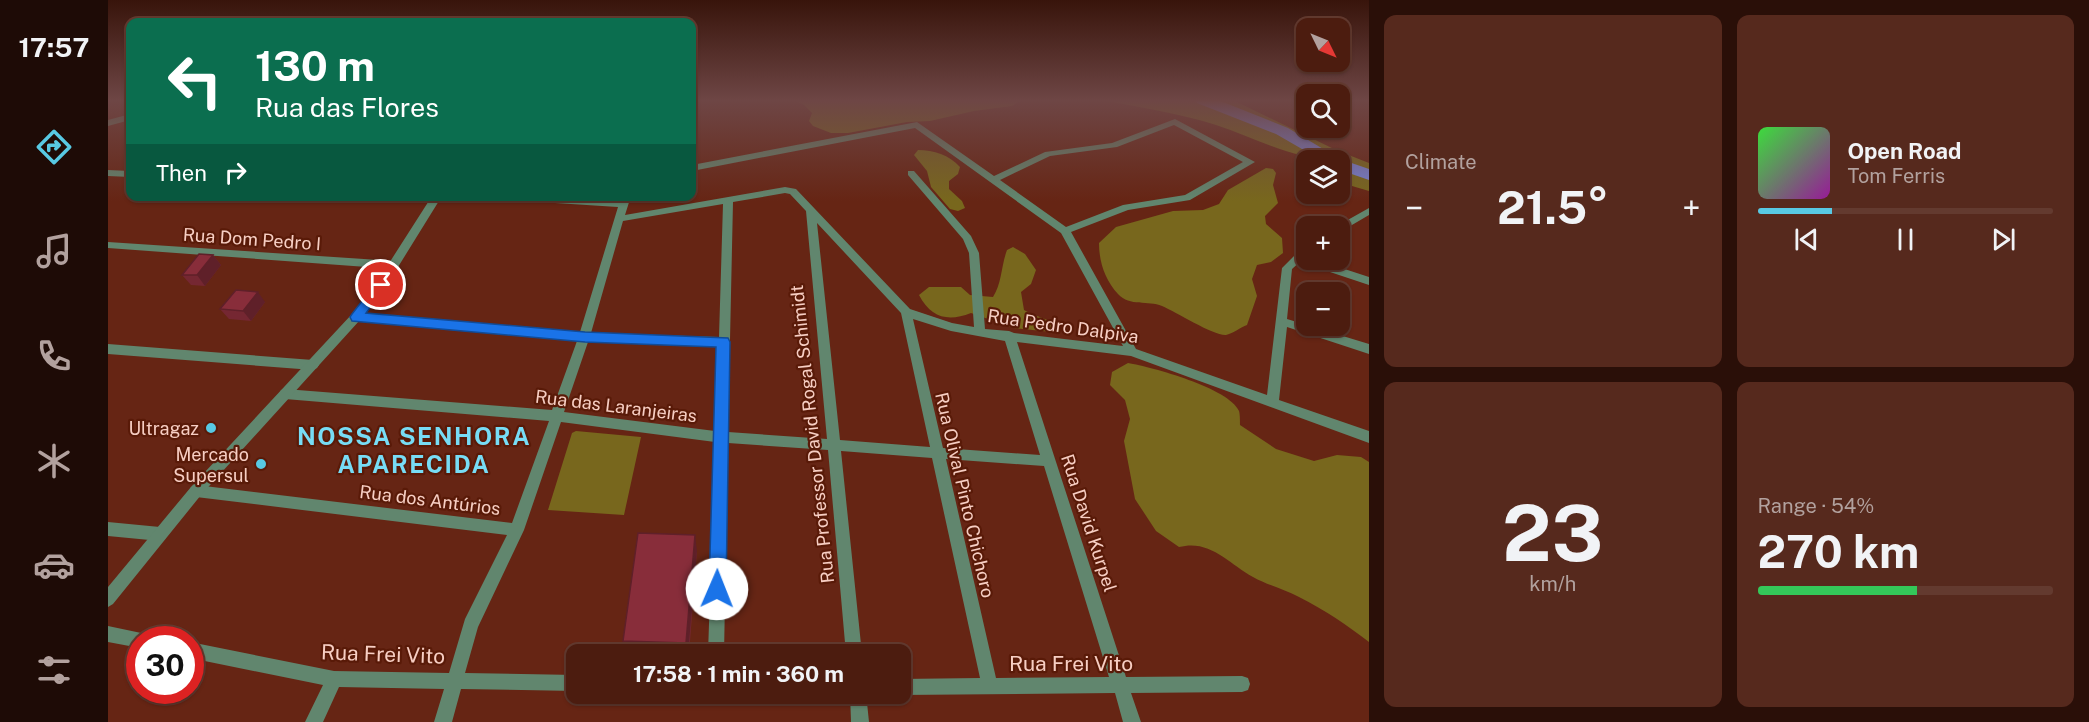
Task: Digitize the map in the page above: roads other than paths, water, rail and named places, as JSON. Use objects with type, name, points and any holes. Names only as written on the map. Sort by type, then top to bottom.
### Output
[{"type":"street","points":[[696,167],[867,134]]},
{"type":"street","points":[[930,134],[1065,231],[1132,352]]},
{"type":"street","points":[[993,180],[1048,154],[1114,145],[1144,134]]},
{"type":"street","points":[[1065,231],[1126,207],[1187,198],[1250,162],[1197,134]]},
{"type":"street","points":[[108,173],[126,174]]},
{"type":"street","points":[[910,174],[967,238],[974,253],[980,333]]},
{"type":"street","name":"Rua Pedro Dalpiva","points":[[728,201],[785,189],[793,191],[906,312],[951,327],[980,333],[1132,352],[1369,437]]},
{"type":"street","points":[[108,598],[196,492],[356,317],[394,265],[434,201]]},
{"type":"street","points":[[443,722],[471,625],[517,530],[585,337],[624,201]]},
{"type":"street","points":[[619,219],[728,201],[716,644]]},
{"type":"street","name":"Rua Professor David Rogal Schimidt","points":[[811,210],[853,644]]},
{"type":"street","points":[[1350,223],[1369,211]]},
{"type":"street","name":"Rua Dom Pedro I","points":[[108,245],[394,265]]},
{"type":"street","points":[[1273,401],[1287,268],[1296,262]]},
{"type":"street","points":[[1340,270],[1369,281]]},
{"type":"street","name":"Rua Olival Pinto Chichoro","points":[[906,312],[990,686]]},
{"type":"street","points":[[356,317],[585,337],[723,342]]},
{"type":"street","points":[[1280,321],[1369,349]]},
{"type":"street","name":"Rua David Kurpel","points":[[1009,335],[1132,722]]},
{"type":"street","points":[[108,349],[313,365]]},
{"type":"street","name":"Rua das Laranjeiras","points":[[285,394],[557,416],[720,437],[1049,461]]},
{"type":"street","name":"Rua dos Antúrios","points":[[196,492],[517,530]]},
{"type":"street","points":[[108,529],[160,534]]},
{"type":"street","points":[[108,634],[126,637]]},
{"type":"street","name":"Rua Frei Vito","points":[[204,653],[334,679],[454,679],[566,683]]},
{"type":"street","points":[[314,722],[334,679]]},
{"type":"street","name":"Rua Frei Vito","points":[[911,687],[1242,684]]},
{"type":"street","points":[[859,704],[860,722]]},
{"type":"waterway","points":[[1287,134],[1315,150]]},
{"type":"waterway","points":[[1350,168],[1369,175]]},
{"type":"place","name":"Ultragaz","points":[[211,428]]},
{"type":"place","name":"Mercado Supersul","points":[[261,464]]},
{"type":"district","name":"NOSSA SENHORA APARECIDA","points":[[414,450]]}]
